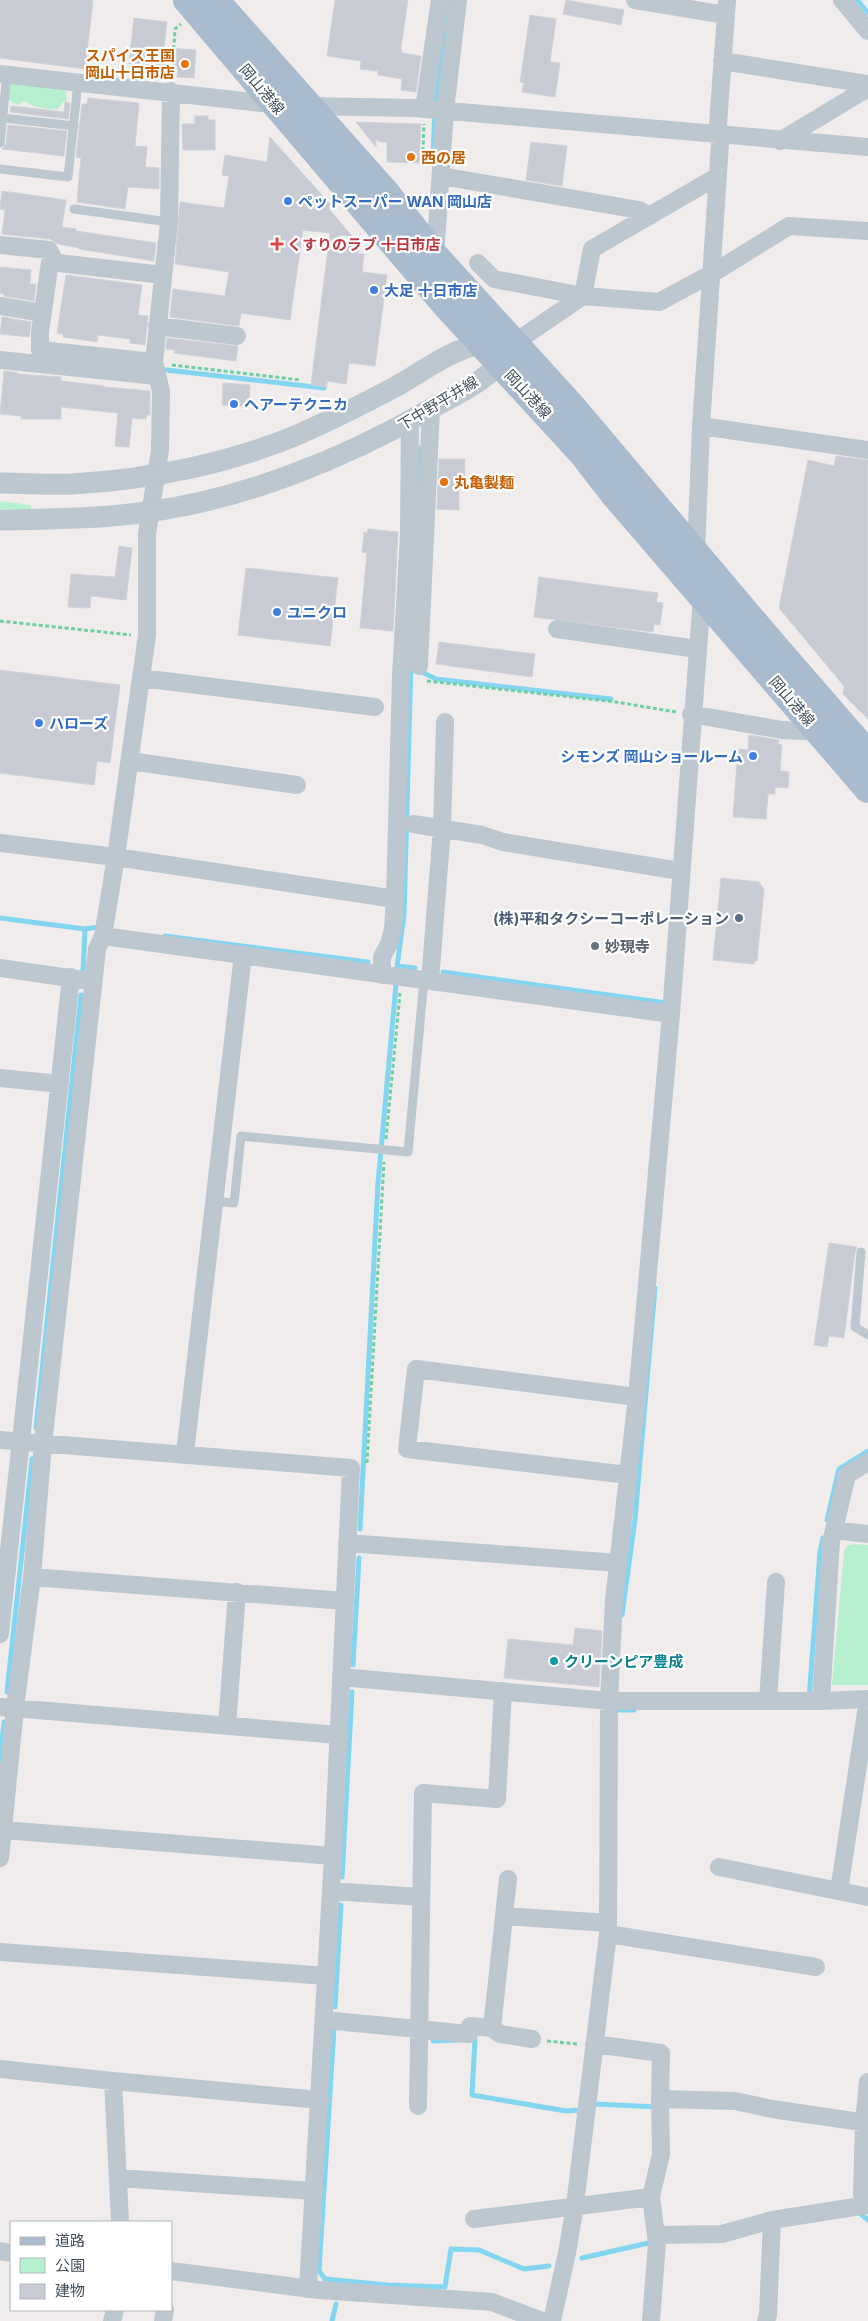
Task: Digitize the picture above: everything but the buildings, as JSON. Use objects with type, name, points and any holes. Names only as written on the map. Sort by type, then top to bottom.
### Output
[{"type":"main road","name":"岡山港線","points":[[215,0],[387,194],[613,492],[868,789]]},
{"type":"main road","name":"岡山港線","points":[[184,12],[276,104],[445,304],[482,343],[507,354],[574,409],[696,554],[863,743]]},
{"type":"street","points":[[435,256],[441,176],[434,110],[440,0]]},
{"type":"street","points":[[434,110],[458,0]]},
{"type":"street","points":[[635,0],[726,7],[718,125],[718,176],[713,272],[701,426],[696,554]]},
{"type":"street","points":[[842,0],[868,32]]},
{"type":"street","points":[[722,61],[868,84]]},
{"type":"street","points":[[3,74],[171,91],[240,102],[434,110],[719,136],[868,147]]},
{"type":"street","points":[[780,141],[868,88]]},
{"type":"street","points":[[0,1858],[3,1830],[7,1707],[32,1577],[44,1445],[97,948],[103,936],[116,857],[147,637],[147,534],[160,450],[161,391],[155,368],[157,326],[169,222],[171,91]]},
{"type":"street","points":[[441,176],[639,210],[650,216]]},
{"type":"street","points":[[507,354],[583,296],[592,249],[718,176]]},
{"type":"street","points":[[478,263],[494,279],[583,296],[659,302],[713,272],[788,226],[868,231]]},
{"type":"street","points":[[0,245],[49,250],[55,262]]},
{"type":"street","points":[[155,368],[40,350],[43,313],[50,262],[163,275]]},
{"type":"street","points":[[0,306],[43,313]]},
{"type":"street","points":[[157,326],[237,336]]},
{"type":"street","points":[[0,483],[71,484],[123,479],[204,464],[301,433],[359,407],[420,374],[440,359],[482,343]]},
{"type":"street","name":"下中野平井線","points":[[0,520],[70,519],[150,512],[214,498],[280,479],[378,439],[461,392],[507,354]]},
{"type":"street","points":[[0,360],[155,368]]},
{"type":"street","points":[[421,673],[431,409]]},
{"type":"street","points":[[382,975],[382,957],[389,944],[393,929],[395,899],[400,676],[408,534],[410,421]]},
{"type":"street","points":[[701,426],[868,450]]},
{"type":"street","points":[[552,2321],[575,2205],[598,2045],[611,1932],[614,1600],[638,1396],[671,1014],[680,871],[702,596]]},
{"type":"street","points":[[557,629],[697,650]]},
{"type":"street","points":[[141,678],[375,707]]},
{"type":"street","points":[[692,714],[782,730],[819,732],[863,743]]},
{"type":"street","points":[[427,981],[442,828],[445,722]]},
{"type":"street","points":[[130,761],[297,785]]},
{"type":"street","points":[[413,824],[482,835],[502,842],[680,871]]},
{"type":"street","points":[[0,842],[116,857],[395,899]]},
{"type":"street","points":[[103,936],[671,1014]]},
{"type":"street","points":[[185,1453],[243,955]]},
{"type":"street","points":[[0,968],[71,977],[93,983]]},
{"type":"street","points":[[0,1634],[71,977]]},
{"type":"street","points":[[0,1078],[60,1084]]},
{"type":"street","points":[[628,1475],[407,1449],[416,1369],[638,1396]]},
{"type":"street","points":[[0,1440],[44,1445],[185,1453],[351,1468],[327,1976],[308,2289]]},
{"type":"street","points":[[813,1701],[831,1542],[847,1475],[868,1462]]},
{"type":"street","points":[[834,1530],[868,1534]]},
{"type":"street","points":[[348,1543],[618,1563]]},
{"type":"street","points":[[32,1577],[345,1601]]},
{"type":"street","points":[[768,1701],[776,1582]]},
{"type":"street","points":[[227,1726],[237,1592]]},
{"type":"street","points":[[341,1677],[614,1701],[813,1701],[867,1703],[839,1892]]},
{"type":"street","points":[[418,2106],[423,1793],[497,1799],[503,1691]]},
{"type":"street","points":[[7,1707],[339,1735]]},
{"type":"street","points":[[3,1830],[333,1856]]},
{"type":"street","points":[[719,1867],[839,1892],[868,1896]]},
{"type":"street","points":[[492,2028],[508,1879]]},
{"type":"street","points":[[331,1891],[421,1897]]},
{"type":"street","points":[[505,1916],[816,1966]]},
{"type":"street","points":[[0,1952],[327,1976]]},
{"type":"street","points":[[324,2020],[469,2034],[470,2026],[492,2028],[500,2034],[532,2039]]},
{"type":"street","points":[[598,2045],[661,2053],[661,2154],[651,2197],[656,2239],[651,2321]]},
{"type":"street","points":[[0,2069],[320,2100]]},
{"type":"street","points":[[113,2080],[120,2221]]},
{"type":"street","points":[[656,2239],[722,2234],[868,2205],[862,2194],[868,2082]]},
{"type":"street","points":[[660,2104],[734,2101],[772,2109],[866,2122]]},
{"type":"street","points":[[118,2178],[314,2191]]},
{"type":"street","points":[[474,2219],[651,2197]]},
{"type":"street","points":[[766,2321],[768,2315],[772,2224]]},
{"type":"street","points":[[172,2271],[308,2289],[492,2302],[519,2317],[542,2321]]},
{"type":"lane","points":[[0,143],[3,74]]},
{"type":"lane","points":[[0,169],[68,178],[78,82]]},
{"type":"lane","points":[[2,118],[74,126]]},
{"type":"lane","points":[[74,209],[169,222]]},
{"type":"lane","points":[[214,1201],[234,1204],[241,1136],[408,1152],[427,981]]},
{"type":"lane","points":[[862,1252],[855,1327],[868,1335]]},
{"type":"path","points":[[171,91],[175,29],[184,12]]},
{"type":"path","points":[[155,368],[300,380]]},
{"type":"path","points":[[0,620],[147,637]]},
{"type":"path","points":[[421,673],[692,714]]},
{"type":"path","points":[[367,1466],[382,1149],[402,978]]},
{"type":"path","points":[[532,2039],[598,2045]]},
{"type":"green space","points":[[13,82],[66,90],[67,101],[63,102],[58,109],[40,108],[24,101],[18,105],[7,99],[9,84]]},
{"type":"green space","points":[[0,501],[31,505],[31,510],[0,509]]},
{"type":"green space","points":[[848,1545],[868,1545],[868,1685],[832,1685],[844,1551]]},
{"type":"waterway","points":[[433,161],[435,103],[449,0]]},
{"type":"waterway","points":[[857,0],[868,13]]},
{"type":"waterway","points":[[158,369],[324,388]]},
{"type":"waterway","points":[[418,502],[420,448]]},
{"type":"waterway","points":[[397,967],[404,915],[411,663]]},
{"type":"waterway","points":[[418,670],[436,679],[611,699]]},
{"type":"waterway","points":[[0,918],[85,929]]},
{"type":"waterway","points":[[83,972],[85,929],[99,927]]},
{"type":"waterway","points":[[165,936],[368,962]]},
{"type":"waterway","points":[[397,966],[415,968]]},
{"type":"waterway","points":[[443,972],[666,1003]]},
{"type":"waterway","points":[[360,1529],[378,1183],[396,985]]},
{"type":"waterway","points":[[36,1428],[81,995]]},
{"type":"waterway","points":[[622,1615],[635,1519],[655,1288]]},
{"type":"waterway","points":[[827,1520],[839,1469],[868,1451]]},
{"type":"waterway","points":[[7,1692],[32,1459]]},
{"type":"waterway","points":[[809,1699],[820,1552],[823,1538]]},
{"type":"waterway","points":[[353,1665],[359,1558]]},
{"type":"waterway","points":[[342,1877],[352,1692]]},
{"type":"waterway","points":[[617,1710],[634,1710]]},
{"type":"waterway","points":[[0,1761],[4,1722]]},
{"type":"waterway","points":[[335,2007],[341,1905]]},
{"type":"waterway","points":[[334,2028],[319,2271],[325,2279],[387,2285],[445,2287],[451,2249],[479,2250],[524,2269],[549,2266]]},
{"type":"waterway","points":[[471,2039],[475,2039],[472,2095],[566,2111],[581,2110]]},
{"type":"waterway","points":[[433,2041],[460,2040]]},
{"type":"waterway","points":[[595,2104],[657,2107]]},
{"type":"waterway","points":[[858,2212],[868,2220]]},
{"type":"waterway","points":[[582,2258],[653,2242]]},
{"type":"waterway","points":[[332,2321],[336,2304]]},
{"type":"place","name":"スパイス王国 岡山十日市店","points":[[185,64]]},
{"type":"place","name":"西の居","points":[[411,157]]},
{"type":"place","name":"ペットスーパー WAN 岡山店","points":[[288,201]]},
{"type":"place","name":"くすりのラブ 十日市店","points":[[277,244]]},
{"type":"place","name":"大足 十日市店","points":[[374,290]]},
{"type":"place","name":"ヘアーテクニカ","points":[[234,404]]},
{"type":"place","name":"丸亀製麺","points":[[444,482]]},
{"type":"place","name":"ユニクロ","points":[[277,612]]},
{"type":"place","name":"ハローズ","points":[[39,723]]},
{"type":"place","name":"シモンズ 岡山ショールーム","points":[[753,756]]},
{"type":"place","name":"(株)平和タクシーコーポレーション","points":[[739,918]]},
{"type":"place","name":"妙現寺","points":[[595,946]]},
{"type":"place","name":"クリーンピア豊成","points":[[554,1661]]}]
